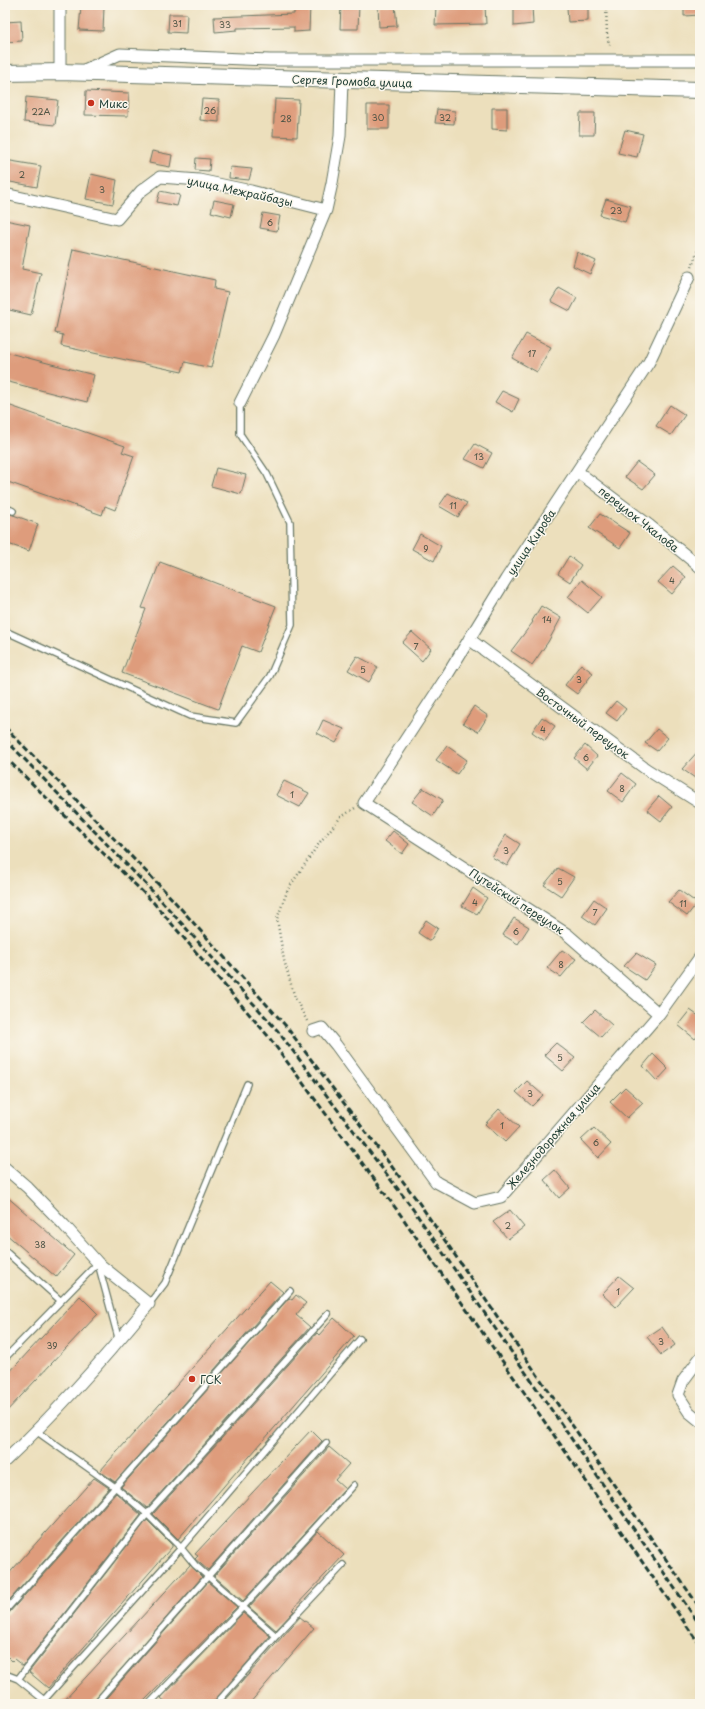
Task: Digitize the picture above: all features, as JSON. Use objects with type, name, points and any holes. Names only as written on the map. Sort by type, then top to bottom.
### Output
[{"type":"street","points":[[60,5],[60,72]]},
{"type":"street","points":[[77,73],[120,54],[270,60],[700,60]]},
{"type":"street","name":"Сергея Громова улица","points":[[5,73],[60,72],[700,90]]},
{"type":"street","points":[[240,403],[274,335],[326,210],[340,136],[342,81]]},
{"type":"street","name":"улица Межрайбазы","points":[[5,194],[117,219],[141,191],[160,177],[199,180],[264,193],[326,210]]},
{"type":"street","name":"улица Кирова","points":[[364,802],[506,579],[578,472],[649,362],[689,277]]},
{"type":"street","name":"переулок Чкалова","points":[[578,472],[650,526],[700,567]]},
{"type":"street","name":"Восточный переулок","points":[[469,639],[646,769],[700,803]]},
{"type":"street","name":"Путейский переулок","points":[[364,802],[567,934],[659,1014]]},
{"type":"street","name":"Железнодорожная улица","points":[[313,1031],[322,1028],[336,1045],[436,1182],[475,1203],[501,1197],[659,1014],[700,957]]},
{"type":"street","points":[[5,1168],[27,1187],[98,1263],[149,1304],[119,1341],[36,1431],[5,1461]]},
{"type":"street","points":[[700,1358],[683,1381],[678,1395],[689,1412],[700,1421]]},
{"type":"lane","points":[[5,631],[190,716],[236,723],[270,676],[292,625],[290,522],[267,474],[240,434],[240,403]]},
{"type":"lane","points":[[5,507],[13,511]]},
{"type":"lane","points":[[149,1304],[165,1283],[247,1084]]},
{"type":"lane","points":[[5,1251],[61,1301]]},
{"type":"lane","points":[[5,1358],[98,1263]]},
{"type":"lane","points":[[98,1263],[119,1341]]},
{"type":"lane","points":[[5,1611],[290,1291]]},
{"type":"lane","points":[[18,1679],[147,1514],[328,1314]]},
{"type":"lane","points":[[5,1674],[18,1679],[44,1700],[182,1548],[360,1339]]},
{"type":"lane","points":[[36,1431],[115,1487],[147,1514],[182,1548],[195,1565],[276,1636]]},
{"type":"lane","points":[[95,1704],[326,1443]]},
{"type":"lane","points":[[149,1704],[243,1607],[354,1485]]},
{"type":"lane","points":[[216,1704],[276,1636],[343,1566]]},
{"type":"path","points":[[689,277],[700,243]]},
{"type":"path","points":[[313,1031],[294,998],[284,960],[277,919],[288,889],[320,842],[341,817],[364,802]]},
{"type":"building","points":[[294,5],[310,5],[309,31],[294,32],[294,27],[237,28],[237,30],[215,32],[214,17],[294,14]]},
{"type":"building","points":[[341,5],[359,5],[358,29],[340,29]]},
{"type":"building","points":[[378,5],[395,5],[397,26],[379,27]]},
{"type":"building","points":[[453,5],[453,7],[485,5],[486,24],[435,25],[436,6]]},
{"type":"building","points":[[532,5],[533,24],[514,26],[514,6]]},
{"type":"building","points":[[684,5],[700,5],[700,15],[684,16]]},
{"type":"building","points":[[81,6],[104,7],[103,31],[79,30]]},
{"type":"building","points":[[588,6],[588,21],[568,22],[567,7]]},
{"type":"building","points":[[169,14],[187,14],[186,33],[168,32]]},
{"type":"building","points":[[21,21],[22,41],[5,42],[5,22]]},
{"type":"building","points":[[86,91],[129,93],[128,116],[85,115]]},
{"type":"building","points":[[26,97],[58,100],[55,125],[24,122]]},
{"type":"building","points":[[202,99],[219,100],[219,122],[200,120]]},
{"type":"building","points":[[275,99],[299,100],[297,137],[273,136]]},
{"type":"building","points":[[367,105],[389,105],[389,129],[367,129]]},
{"type":"building","points":[[492,108],[507,108],[507,130],[492,129]]},
{"type":"building","points":[[437,109],[455,111],[454,124],[435,123]]},
{"type":"building","points":[[580,113],[595,113],[594,135],[579,135]]},
{"type":"building","points":[[625,130],[643,134],[637,157],[618,153]]},
{"type":"building","points":[[152,151],[172,155],[170,167],[149,163]]},
{"type":"building","points":[[196,158],[210,159],[209,171],[195,170]]},
{"type":"building","points":[[5,160],[41,166],[37,187],[5,181]]},
{"type":"building","points":[[230,167],[252,169],[249,180],[229,178]]},
{"type":"building","points":[[91,174],[117,180],[113,204],[86,199]]},
{"type":"building","points":[[160,191],[180,195],[177,206],[157,202]]},
{"type":"building","points":[[606,199],[631,206],[625,222],[600,215]]},
{"type":"building","points":[[214,200],[234,204],[231,217],[211,212]]},
{"type":"building","points":[[263,213],[280,216],[277,231],[260,228]]},
{"type":"building","points":[[5,220],[30,225],[22,269],[41,273],[31,315],[5,309]]},
{"type":"building","points":[[73,249],[215,280],[214,289],[228,292],[211,368],[185,362],[182,372],[61,346],[63,335],[55,333]]},
{"type":"building","points":[[577,252],[596,261],[590,274],[573,266]]},
{"type":"building","points":[[559,288],[577,298],[570,311],[551,301]]},
{"type":"building","points":[[526,334],[551,347],[537,372],[512,358]]},
{"type":"building","points":[[5,352],[94,375],[87,402],[5,381]]},
{"type":"building","points":[[502,391],[519,399],[513,412],[495,402]]},
{"type":"building","points":[[5,404],[125,446],[122,452],[134,456],[115,510],[105,506],[102,515],[5,481]]},
{"type":"building","points":[[670,405],[685,415],[671,435],[656,426]]},
{"type":"building","points":[[475,444],[492,453],[484,468],[465,459]]},
{"type":"building","points":[[637,462],[655,475],[643,489],[625,477]]},
{"type":"building","points":[[216,468],[246,475],[241,494],[211,486]]},
{"type":"building","points":[[448,493],[467,503],[458,517],[439,506]]},
{"type":"building","points":[[5,512],[38,524],[29,551],[5,543]]},
{"type":"building","points":[[600,514],[630,533],[620,548],[589,528]]},
{"type":"building","points":[[420,534],[441,546],[434,561],[412,549]]},
{"type":"building","points":[[569,556],[581,565],[570,582],[558,574]]},
{"type":"building","points":[[160,562],[276,606],[258,652],[242,646],[218,709],[122,673],[146,609],[142,608]]},
{"type":"building","points":[[673,566],[686,577],[672,594],[658,582]]},
{"type":"building","points":[[582,580],[602,597],[588,613],[568,597]]},
{"type":"building","points":[[541,606],[561,618],[548,642],[532,665],[511,651],[533,622],[532,621]]},
{"type":"building","points":[[412,632],[431,649],[422,661],[402,643]]},
{"type":"building","points":[[357,656],[378,667],[369,682],[348,670]]},
{"type":"building","points":[[581,664],[593,673],[577,694],[565,685]]},
{"type":"building","points":[[616,701],[626,709],[617,721],[606,713]]},
{"type":"building","points":[[474,706],[488,716],[478,732],[463,723]]},
{"type":"building","points":[[542,717],[555,726],[545,741],[532,732]]},
{"type":"building","points":[[323,720],[344,729],[336,743],[317,733]]},
{"type":"building","points":[[657,729],[668,738],[657,751],[645,743]]},
{"type":"building","points":[[585,745],[597,756],[587,769],[574,758]]},
{"type":"building","points":[[447,746],[467,760],[457,774],[436,760]]},
{"type":"building","points":[[700,749],[700,772],[695,778],[682,769]]},
{"type":"building","points":[[622,773],[636,784],[623,802],[608,791]]},
{"type":"building","points":[[284,781],[309,793],[300,807],[276,795]]},
{"type":"building","points":[[423,788],[443,800],[433,816],[412,802]]},
{"type":"building","points":[[659,796],[672,807],[661,821],[647,810]]},
{"type":"building","points":[[393,831],[409,844],[402,854],[385,841]]},
{"type":"building","points":[[506,835],[520,844],[507,866],[492,857]]},
{"type":"building","points":[[558,868],[574,877],[561,896],[544,885]]},
{"type":"building","points":[[473,888],[487,898],[477,914],[462,906]]},
{"type":"building","points":[[679,890],[697,903],[687,916],[668,902]]},
{"type":"building","points":[[594,899],[607,908],[595,925],[582,916]]},
{"type":"building","points":[[514,918],[529,927],[518,944],[503,935]]},
{"type":"building","points":[[426,920],[438,928],[430,941],[418,933]]},
{"type":"building","points":[[562,950],[576,959],[561,977],[547,968]]},
{"type":"building","points":[[636,953],[656,965],[645,980],[624,966]]},
{"type":"building","points":[[595,1010],[612,1025],[601,1037],[583,1022]]},
{"type":"building","points":[[690,1010],[700,1017],[700,1033],[695,1039],[678,1025]]},
{"type":"building","points":[[556,1043],[575,1058],[563,1071],[544,1055]]},
{"type":"building","points":[[653,1054],[668,1069],[657,1081],[643,1066]]},
{"type":"building","points":[[527,1081],[543,1095],[532,1106],[516,1092]]},
{"type":"building","points":[[625,1087],[643,1103],[627,1118],[610,1102]]},
{"type":"building","points":[[499,1109],[519,1127],[505,1142],[485,1124]]},
{"type":"building","points":[[594,1128],[611,1144],[598,1158],[581,1140]]},
{"type":"building","points":[[555,1170],[570,1188],[559,1198],[544,1180]]},
{"type":"building","points":[[5,1195],[74,1255],[56,1277],[5,1233]]},
{"type":"building","points":[[510,1210],[524,1227],[508,1239],[493,1222]]},
{"type":"building","points":[[619,1276],[634,1288],[616,1307],[602,1294]]},
{"type":"building","name":"ГСК","points":[[270,1281],[283,1292],[115,1482],[100,1471]]},
{"type":"building","points":[[296,1295],[306,1303],[296,1315],[310,1327],[147,1508],[121,1487],[289,1298],[292,1300]]},
{"type":"building","points":[[80,1296],[98,1314],[5,1413],[5,1377]]},
{"type":"building","points":[[334,1318],[354,1336],[178,1539],[153,1514],[317,1333],[319,1335]]},
{"type":"building","points":[[662,1327],[675,1345],[661,1355],[647,1337]]},
{"type":"building","points":[[311,1430],[322,1441],[208,1570],[195,1559],[198,1556],[195,1554]]},
{"type":"building","points":[[329,1447],[349,1464],[335,1480],[345,1489],[243,1601],[214,1576]]},
{"type":"building","points":[[94,1478],[109,1488],[5,1605],[5,1578]]},
{"type":"building","points":[[116,1493],[141,1515],[23,1666],[14,1659],[12,1661],[5,1654],[5,1615],[8,1614]]},
{"type":"building","points":[[147,1520],[172,1545],[172,1547],[48,1688],[29,1672]]},
{"type":"building","points":[[318,1531],[344,1555],[292,1610],[294,1611],[276,1630],[249,1607]]},
{"type":"building","points":[[190,1565],[202,1577],[91,1704],[61,1704]]},
{"type":"building","points":[[208,1582],[237,1607],[141,1704],[101,1704]]},
{"type":"building","points":[[243,1613],[270,1636],[212,1704],[168,1704],[161,1698]]},
{"type":"building","points":[[300,1617],[314,1628],[249,1704],[222,1704]]},
{"type":"railway","points":[[5,727],[165,891],[285,1025],[417,1200],[700,1608]]},
{"type":"railway","points":[[5,739],[158,897],[277,1030],[410,1205],[700,1625]]},
{"type":"railway","points":[[5,757],[153,902],[268,1036],[400,1214],[700,1645]]},
{"type":"place","name":"Микс","points":[[91,103]]},
{"type":"place","name":"ГСК","points":[[192,1379]]}]
